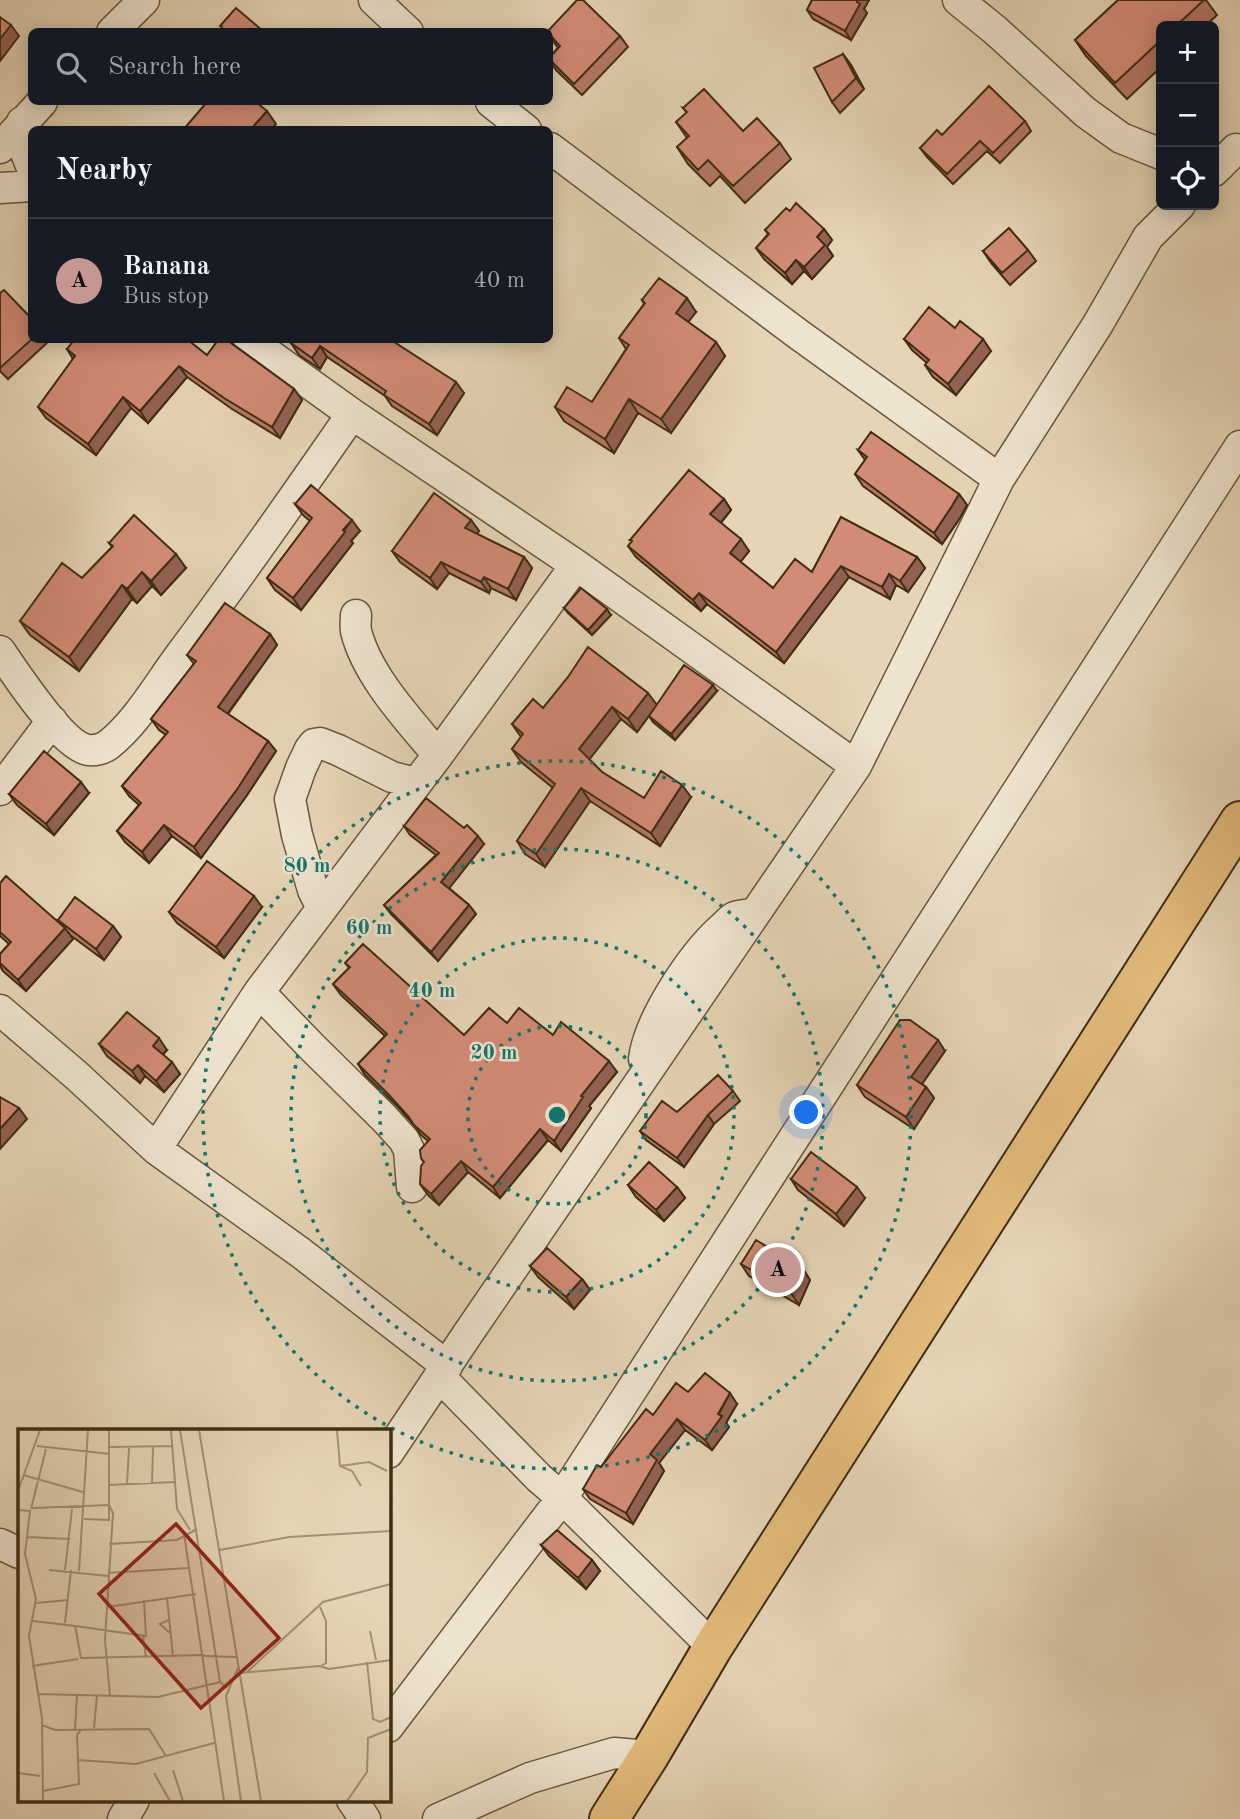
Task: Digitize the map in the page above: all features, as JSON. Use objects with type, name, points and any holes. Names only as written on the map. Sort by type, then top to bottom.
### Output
[{"type":"highway","points":[[612,1818],[713,1647],[1240,821]]},
{"type":"street","points":[[116,28],[144,0]]},
{"type":"street","points":[[374,0],[404,28]]},
{"type":"street","points":[[958,0],[1085,112],[1121,138],[1156,152]]},
{"type":"street","points":[[495,105],[521,126]]},
{"type":"street","points":[[0,148],[32,111]]},
{"type":"street","points":[[28,126],[23,145],[28,158]]},
{"type":"street","points":[[1219,164],[1230,149]]},
{"type":"street","points":[[553,150],[787,326],[999,479]]},
{"type":"street","points":[[0,188],[28,186]]},
{"type":"street","points":[[390,1450],[856,766],[999,479],[1098,324],[1148,237],[1175,210]]},
{"type":"street","points":[[253,343],[352,414],[576,565],[856,766]]},
{"type":"street","points":[[0,652],[52,721],[69,739],[80,748],[96,750],[106,747],[134,719],[258,550],[352,414]]},
{"type":"street","points":[[390,1724],[562,1497],[1240,446]]},
{"type":"street","points":[[156,1149],[259,992],[438,755],[576,565]]},
{"type":"street","points":[[356,615],[355,629],[368,661],[411,723],[438,755]]},
{"type":"street","points":[[0,790],[52,721]]},
{"type":"street","points":[[322,908],[313,890],[290,799],[300,768],[310,749],[314,744],[320,743],[392,777],[416,783]]},
{"type":"street","points":[[259,992],[404,1140],[409,1150],[412,1187]]},
{"type":"street","points":[[0,1010],[156,1149],[301,1253],[443,1372],[539,1478],[562,1497],[713,1647]]},
{"type":"street","points":[[0,1544],[18,1553]]},
{"type":"street","points":[[438,1819],[530,1778],[614,1753],[649,1756]]},
{"type":"street","points":[[123,1819],[133,1801]]},
{"type":"street","points":[[353,1801],[365,1819]]},
{"type":"building","points":[[577,0],[583,0],[620,36],[574,84],[553,63],[553,54],[560,46],[553,38],[553,28],[551,28]]},
{"type":"building","points":[[812,0],[857,0],[860,4],[845,31],[807,10]]},
{"type":"building","points":[[1118,0],[1204,0],[1181,21],[1156,21],[1156,45],[1115,83],[1075,40]]},
{"type":"building","points":[[236,8],[259,28],[221,28],[220,26]]},
{"type":"building","points":[[0,17],[11,25],[0,39]]},
{"type":"building","points":[[843,54],[856,78],[832,102],[814,68]]},
{"type":"building","points":[[989,86],[1025,121],[993,153],[980,141],[947,174],[920,148],[937,130],[942,135]]},
{"type":"building","points":[[704,89],[743,131],[757,118],[780,143],[733,186],[708,160],[698,170],[677,147],[689,136],[676,122],[687,112],[683,108]]},
{"type":"building","points":[[204,105],[260,105],[267,111],[254,126],[186,126]]},
{"type":"building","points":[[796,203],[824,229],[817,237],[825,245],[804,267],[796,260],[785,273],[756,248],[769,234],[765,230],[786,208],[790,211]]},
{"type":"building","points":[[1009,228],[1028,250],[1002,273],[983,251]]},
{"type":"building","points":[[659,278],[687,298],[676,313],[716,342],[661,419],[629,399],[605,439],[555,407],[567,387],[592,402],[629,345],[619,338],[645,303],[642,300]]},
{"type":"building","points":[[4,290],[28,315],[28,343],[0,368],[0,293]]},
{"type":"building","points":[[929,307],[955,328],[960,321],[983,339],[948,384],[925,365],[929,360],[904,339]]},
{"type":"building","points":[[72,343],[192,343],[207,355],[216,343],[231,343],[294,389],[272,427],[179,366],[140,411],[123,397],[88,444],[38,407],[75,356],[67,349]]},
{"type":"building","points":[[291,343],[396,343],[456,382],[429,424],[384,395],[386,391],[320,346],[312,358]]},
{"type":"building","points":[[871,432],[959,494],[934,533],[855,474],[867,457],[858,450]]},
{"type":"building","points":[[689,470],[724,499],[710,514],[741,539],[730,553],[773,588],[795,559],[812,572],[841,517],[917,557],[900,581],[889,574],[882,587],[841,566],[776,652],[699,593],[693,600],[628,546],[632,541],[630,540]]},
{"type":"building","points":[[311,485],[352,520],[293,598],[267,578],[312,518],[295,504]]},
{"type":"building","points":[[434,493],[471,520],[465,528],[524,557],[508,589],[484,577],[481,582],[441,562],[430,578],[392,551]]},
{"type":"building","points":[[134,515],[176,554],[151,581],[142,572],[127,589],[122,585],[69,657],[20,621],[62,563],[82,578],[113,546],[109,543]]},
{"type":"building","points":[[581,588],[607,609],[588,630],[564,608]]},
{"type":"building","points":[[225,603],[270,634],[218,707],[268,741],[238,788],[194,847],[164,825],[142,852],[117,831],[141,803],[122,786],[168,732],[151,719],[196,661],[187,655]]},
{"type":"building","points":[[588,647],[648,693],[628,719],[612,707],[579,749],[602,772],[644,798],[661,771],[682,785],[651,833],[581,788],[536,854],[517,841],[555,784],[512,749],[523,734],[512,724],[533,699],[543,708]]},
{"type":"building","points":[[684,665],[713,685],[671,734],[649,716]]},
{"type":"building","points":[[44,751],[81,782],[46,824],[9,794]]},
{"type":"building","points":[[426,798],[464,828],[467,825],[478,836],[441,882],[469,905],[431,952],[384,905],[439,853],[404,826]]},
{"type":"building","points":[[207,861],[254,896],[216,947],[169,912]]},
{"type":"building","points":[[6,876],[65,928],[18,980],[0,963],[0,954],[11,942],[0,932],[0,883]]},
{"type":"building","points":[[75,897],[113,926],[96,949],[58,920]]},
{"type":"building","points":[[363,944],[464,1035],[489,1008],[507,1023],[519,1008],[553,1035],[561,1022],[609,1061],[581,1096],[583,1097],[554,1141],[540,1129],[493,1187],[461,1161],[431,1194],[420,1184],[421,1166],[424,1162],[420,1150],[430,1139],[358,1064],[387,1034],[333,984],[350,967],[345,963]]},
{"type":"building","points":[[127,1012],[159,1038],[153,1046],[172,1062],[156,1081],[138,1065],[132,1071],[99,1044]]},
{"type":"building","points":[[900,1020],[910,1020],[938,1040],[911,1077],[926,1087],[906,1117],[857,1085]]},
{"type":"building","points":[[718,1075],[733,1091],[708,1115],[677,1158],[640,1131],[662,1101],[677,1112]]},
{"type":"building","points":[[0,1097],[19,1108],[0,1129]]},
{"type":"building","points":[[811,1152],[857,1187],[836,1214],[791,1179]]},
{"type":"building","points":[[649,1162],[677,1187],[656,1210],[628,1185]]},
{"type":"building","points":[[756,1240],[803,1269],[791,1293],[741,1264]]},
{"type":"building","points":[[547,1248],[582,1279],[566,1297],[530,1266]]},
{"type":"building","points":[[705,1373],[730,1393],[718,1414],[722,1416],[705,1440],[677,1419],[650,1454],[657,1460],[626,1513],[583,1489],[597,1465],[601,1467],[646,1409],[653,1415],[676,1383],[688,1392]]},
{"type":"building","points":[[557,1530],[592,1560],[578,1578],[541,1545]]},
{"type":"place","name":"Banana","points":[[778,1270]]}]
